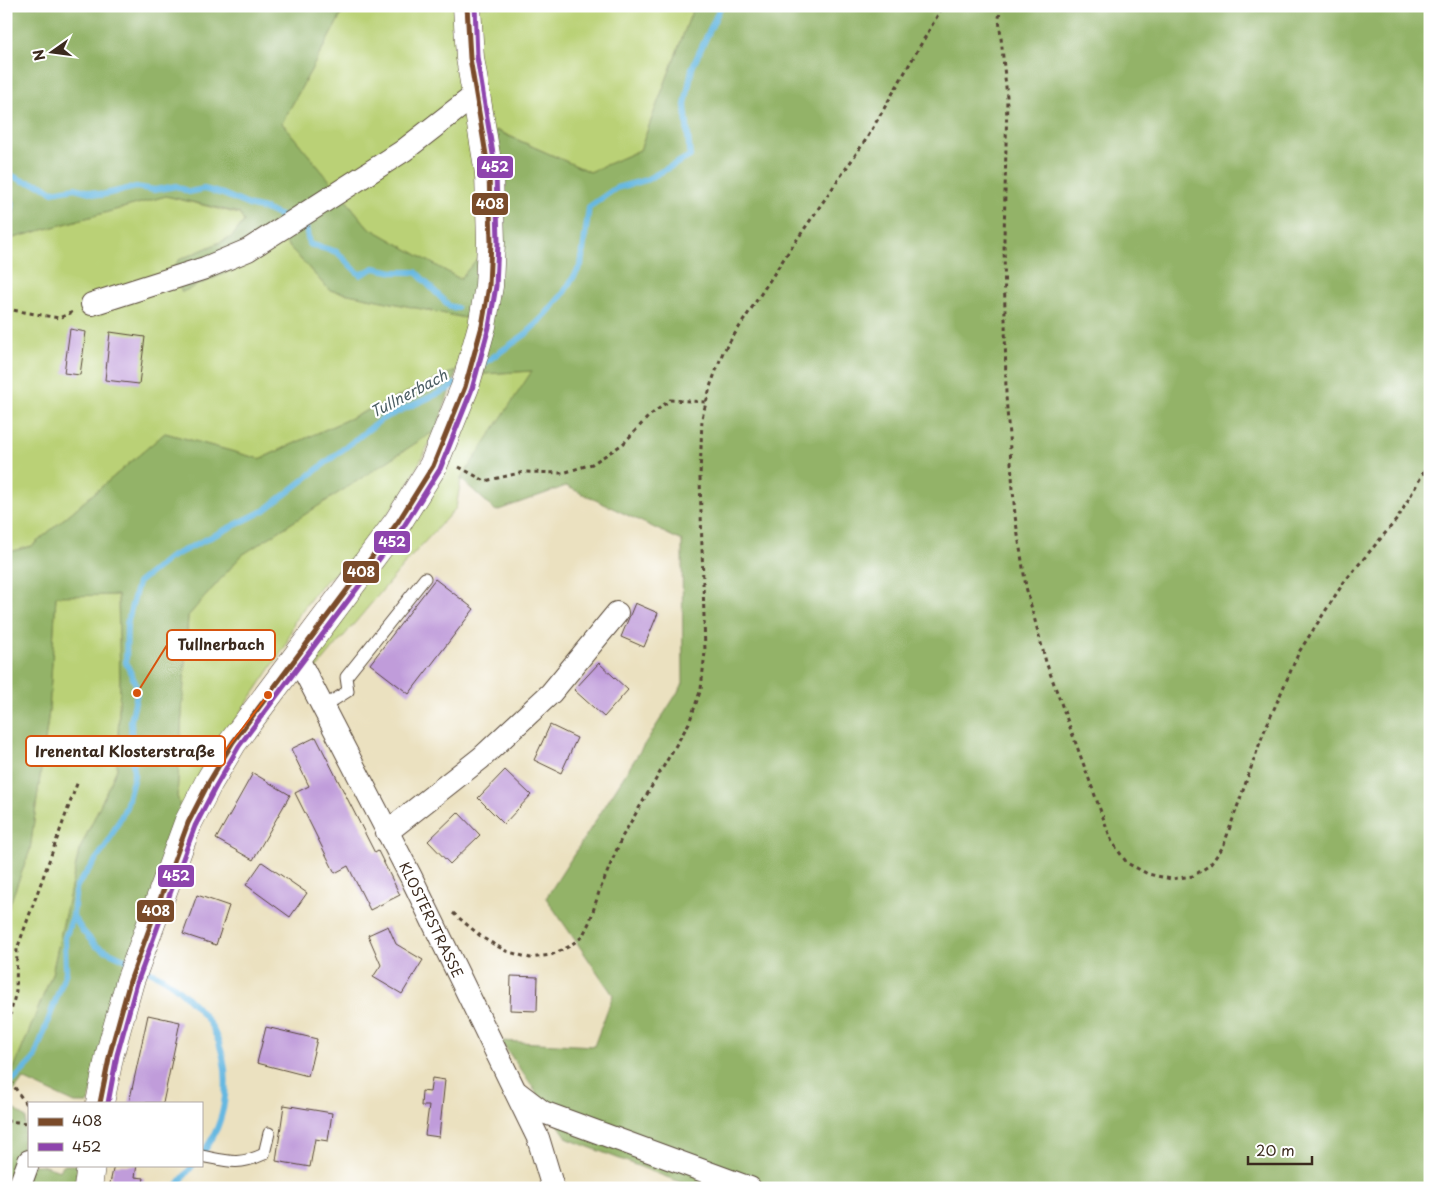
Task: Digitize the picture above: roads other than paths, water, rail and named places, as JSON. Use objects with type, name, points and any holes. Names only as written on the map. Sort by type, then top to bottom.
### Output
[{"type":"street","points":[[100,1102],[110,1053],[143,941],[188,823],[209,782],[233,742],[398,522],[444,466],[450,423],[476,352],[489,286],[491,242],[489,173],[469,50],[467,6]]},
{"type":"street","points":[[92,304],[205,268],[248,250],[403,151],[475,95]]},
{"type":"street","points":[[387,832],[481,758],[552,693],[617,613]]},
{"type":"street","name":"KLOSTERSTRASSE","points":[[297,657],[387,832],[538,1138],[553,1188]]},
{"type":"street","points":[[514,1090],[544,1112],[750,1188]]},
{"type":"street","points":[[19,1188],[28,1164]]},
{"type":"street","points":[[88,1188],[91,1166]]},
{"type":"lane","points":[[323,707],[348,691],[346,677],[425,578]]},
{"type":"lane","points":[[205,1157],[234,1163],[252,1160],[264,1154],[269,1133]]},
{"type":"water","points":[[6,170],[10,174],[6,190]]},
{"type":"water","points":[[6,190],[15,202],[13,221],[6,240]]},
{"type":"waterway","name":"Tullnerbach","points":[[480,366],[526,334],[563,294],[581,265],[589,207],[616,188],[646,180],[690,156],[685,105],[692,68],[721,6]]},
{"type":"waterway","points":[[6,173],[23,181],[42,185],[52,192],[75,188],[101,195],[136,187],[155,190],[176,186],[189,192],[204,189],[223,194],[251,206],[265,209],[285,218],[288,217]]},
{"type":"waterway","points":[[300,221],[306,227],[309,244],[337,252],[360,275],[374,268],[394,272],[416,272],[449,306],[457,308]]},
{"type":"waterway","name":"Tullnerbach","points":[[131,962],[96,946],[73,916],[76,887],[106,846],[126,807],[134,776],[131,721],[137,693],[135,682],[126,663],[127,624],[138,583],[169,558],[265,510],[382,419],[455,384]]},
{"type":"waterway","points":[[14,1080],[34,1059],[66,972],[65,938],[73,916]]},
{"type":"waterway","name":"Tullnerbach","points":[[143,968],[169,982],[192,1002],[210,1024],[220,1046],[226,1078],[225,1095],[218,1127],[202,1154]]},
{"type":"waterway","name":"Tullnerbach","points":[[175,1188],[192,1166]]},
{"type":"place","name":"Tullnerbach","points":[[137,693]]},
{"type":"place","name":"Irenental Klosterstraße","points":[[268,695]]}]
